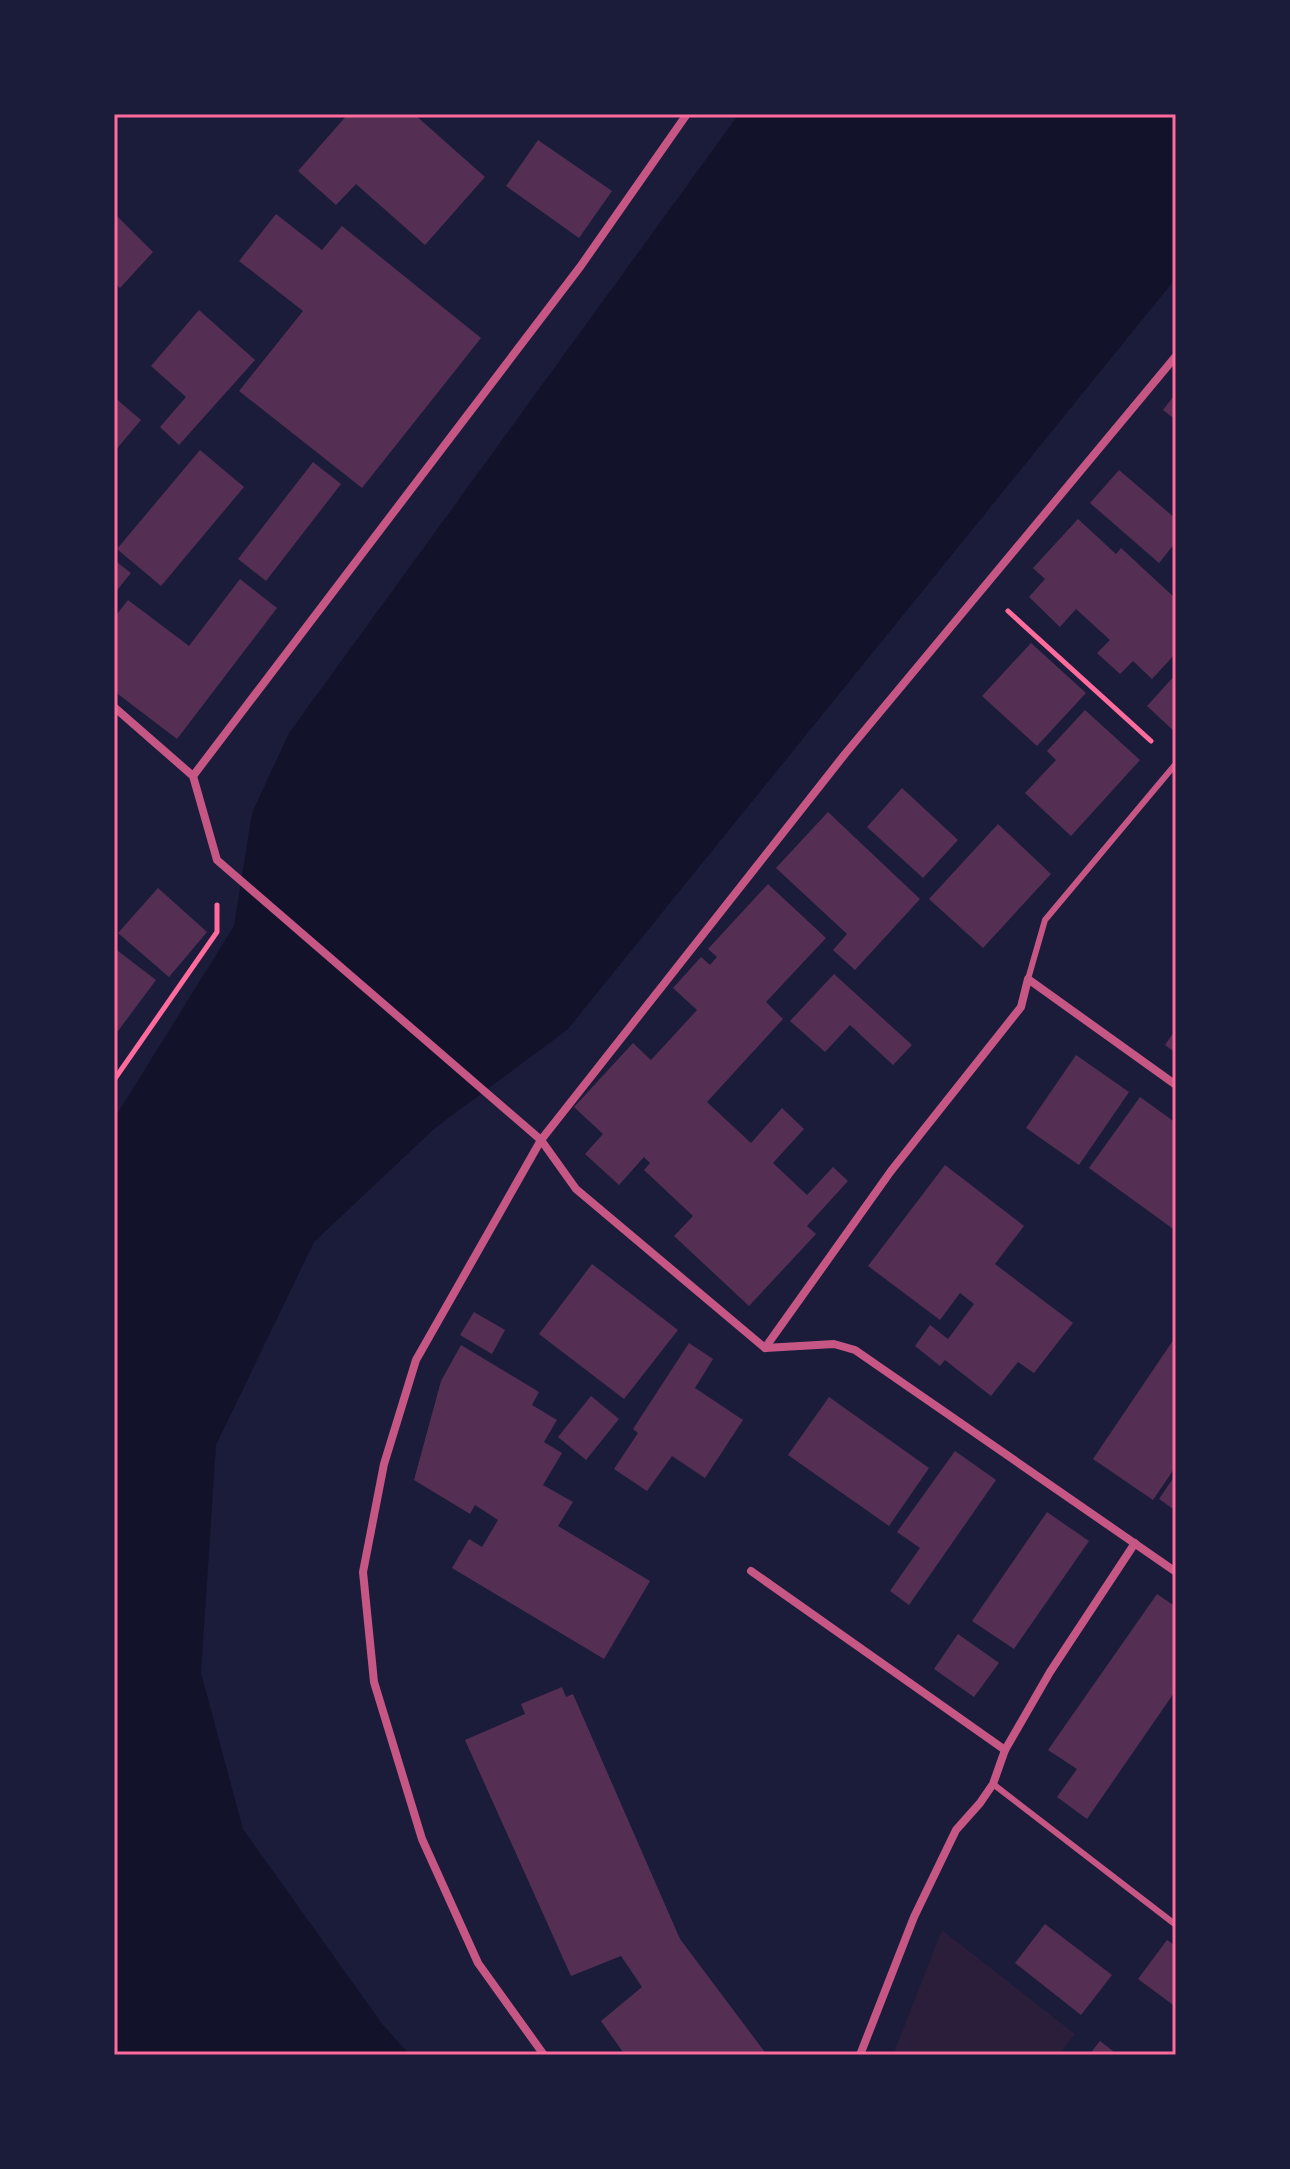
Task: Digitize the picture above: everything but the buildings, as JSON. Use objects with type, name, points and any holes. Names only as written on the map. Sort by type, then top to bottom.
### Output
[{"type":"street","points":[[193,776],[580,267],[687,114]]},
{"type":"street","points":[[544,2055],[478,1963],[422,1839],[374,1682],[363,1572],[384,1464],[416,1360],[541,1140],[845,754],[1176,356]]},
{"type":"street","points":[[114,707],[193,776],[217,860],[541,1140],[576,1189],[765,1348],[834,1344],[855,1350],[1176,1572]]},
{"type":"street","points":[[765,1348],[891,1171],[1021,1007],[1028,979],[1176,1085]]},
{"type":"street","points":[[860,2055],[914,1917],[956,1830],[993,1784],[1005,1750],[1050,1672],[1135,1543]]},
{"type":"street","points":[[751,1571],[1005,1750]]},
{"type":"lane","points":[[1028,979],[1045,920],[1174,766]]},
{"type":"lane","points":[[993,1784],[1176,1925]]},
{"type":"path","points":[[983,588],[1174,766]]},
{"type":"path","points":[[114,1080],[217,932],[217,860]]},
{"type":"shaded area","points":[[739,114],[1176,114],[1176,278],[567,1030],[435,1128],[314,1242],[216,1445],[201,1673],[243,1829],[383,2025],[410,2055],[114,2055],[114,1119],[234,926],[252,813],[289,733]]},
{"type":"shaded area","points":[[942,1930],[1075,2034],[1059,2055],[893,2055]]}]
